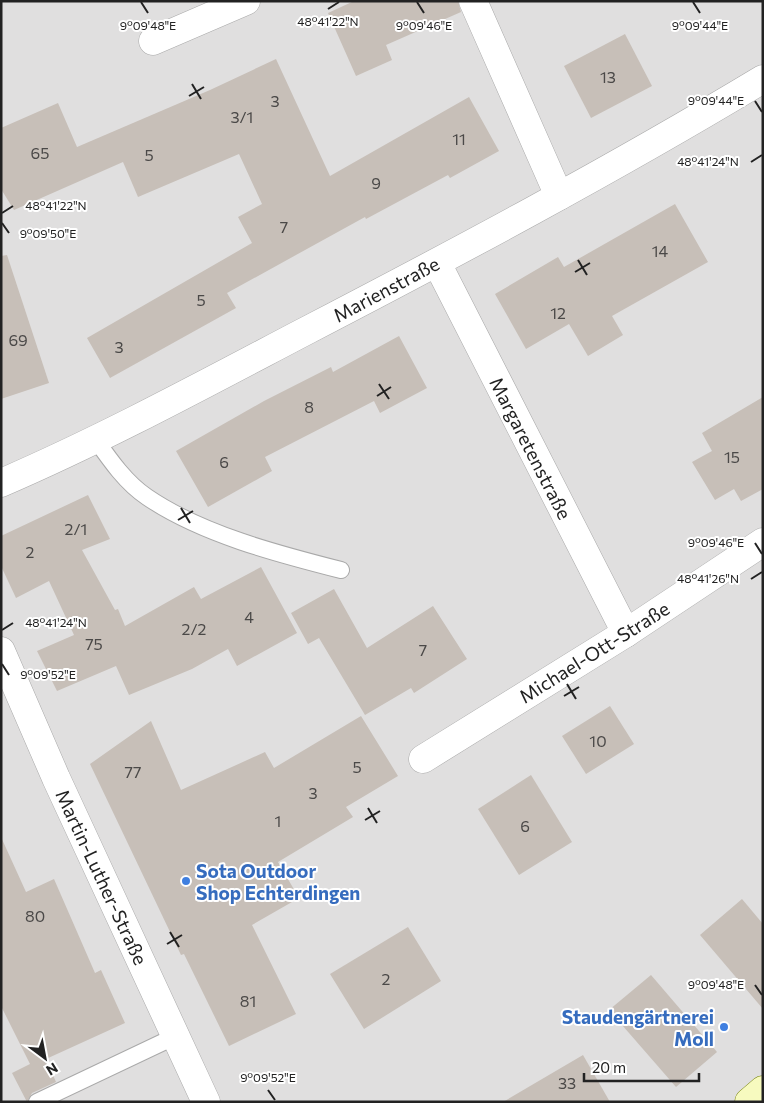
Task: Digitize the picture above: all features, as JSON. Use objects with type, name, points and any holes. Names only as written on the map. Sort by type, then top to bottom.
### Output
[{"type":"main road","points":[[749,1102],[763,1090]]},
{"type":"street","points":[[153,41],[246,1]]},
{"type":"street","points":[[473,1],[559,196]]},
{"type":"street","name":"Marienstraße","points":[[1,483],[96,440],[437,263],[645,149],[763,79]]},
{"type":"street","name":"Margaretenstraße","points":[[437,263],[626,633]]},
{"type":"street","name":"Michael-Ott-Straße","points":[[423,759],[626,633],[763,542]]},
{"type":"street","name":"Martin-Luther-Straße","points":[[1,651],[60,787],[206,1102]]},
{"type":"lane","points":[[96,440],[129,482],[146,497],[174,513],[228,536],[341,570]]},
{"type":"lane","points":[[37,1102],[176,1036]]},
{"type":"shaded area","points":[[1,1],[763,1],[763,1102],[1,1102]]},
{"type":"building","points":[[354,1],[458,1],[461,12],[386,45],[392,60],[356,76],[328,13]]},
{"type":"building","points":[[625,34],[652,86],[591,118],[564,66]]},
{"type":"building","points":[[276,59],[330,176],[469,97],[499,151],[450,178],[448,175],[366,219],[365,217],[227,293],[236,308],[110,378],[87,338],[252,243],[238,217],[262,204],[239,154],[138,197],[123,162],[14,210],[1,189],[1,128],[58,103],[77,147],[210,90]]},
{"type":"building","points":[[675,204],[708,262],[612,316],[623,335],[588,356],[569,324],[526,349],[495,294],[558,257],[564,267]]},
{"type":"building","points":[[7,255],[49,383],[1,399],[1,256]]},
{"type":"building","points":[[399,336],[427,388],[380,413],[374,401],[265,457],[272,471],[208,507],[176,451],[264,401],[331,367],[333,372]]},
{"type":"building","points":[[763,397],[763,489],[741,501],[734,489],[715,500],[692,462],[712,451],[702,433]]},
{"type":"building","points":[[88,495],[110,539],[82,550],[115,610],[118,609],[125,626],[194,587],[201,599],[261,567],[297,633],[237,666],[228,649],[192,669],[129,695],[116,666],[57,691],[37,651],[74,635],[49,581],[16,598],[1,566],[1,536]]},
{"type":"building","points":[[334,589],[367,648],[433,606],[467,659],[414,693],[411,688],[365,715],[319,638],[308,644],[291,613]]},
{"type":"building","points":[[610,706],[634,744],[586,774],[562,736]]},
{"type":"building","points":[[361,716],[398,776],[346,807],[353,817],[278,862],[299,898],[252,925],[296,1014],[229,1046],[184,954],[181,955],[90,764],[151,721],[181,790],[265,752],[274,768]]},
{"type":"building","points":[[531,775],[572,842],[519,875],[478,809]]},
{"type":"building","points":[[1,837],[26,892],[54,879],[95,973],[101,970],[125,1023],[46,1059],[56,1082],[32,1093],[27,1102],[12,1073],[30,1064],[1,1006]]},
{"type":"building","points":[[742,899],[763,924],[763,1009],[700,935]]},
{"type":"building","points":[[408,927],[441,981],[364,1029],[330,974]]},
{"type":"building","points":[[651,975],[717,1052],[676,1087],[609,1010]]},
{"type":"building","points":[[583,1055],[610,1102],[503,1102],[554,1072]]},
{"type":"place","name":"Sota Outdoor Shop Echterdingen","points":[[186,881]]},
{"type":"place","name":"Staudengärtnerei Moll","points":[[724,1027]]}]
